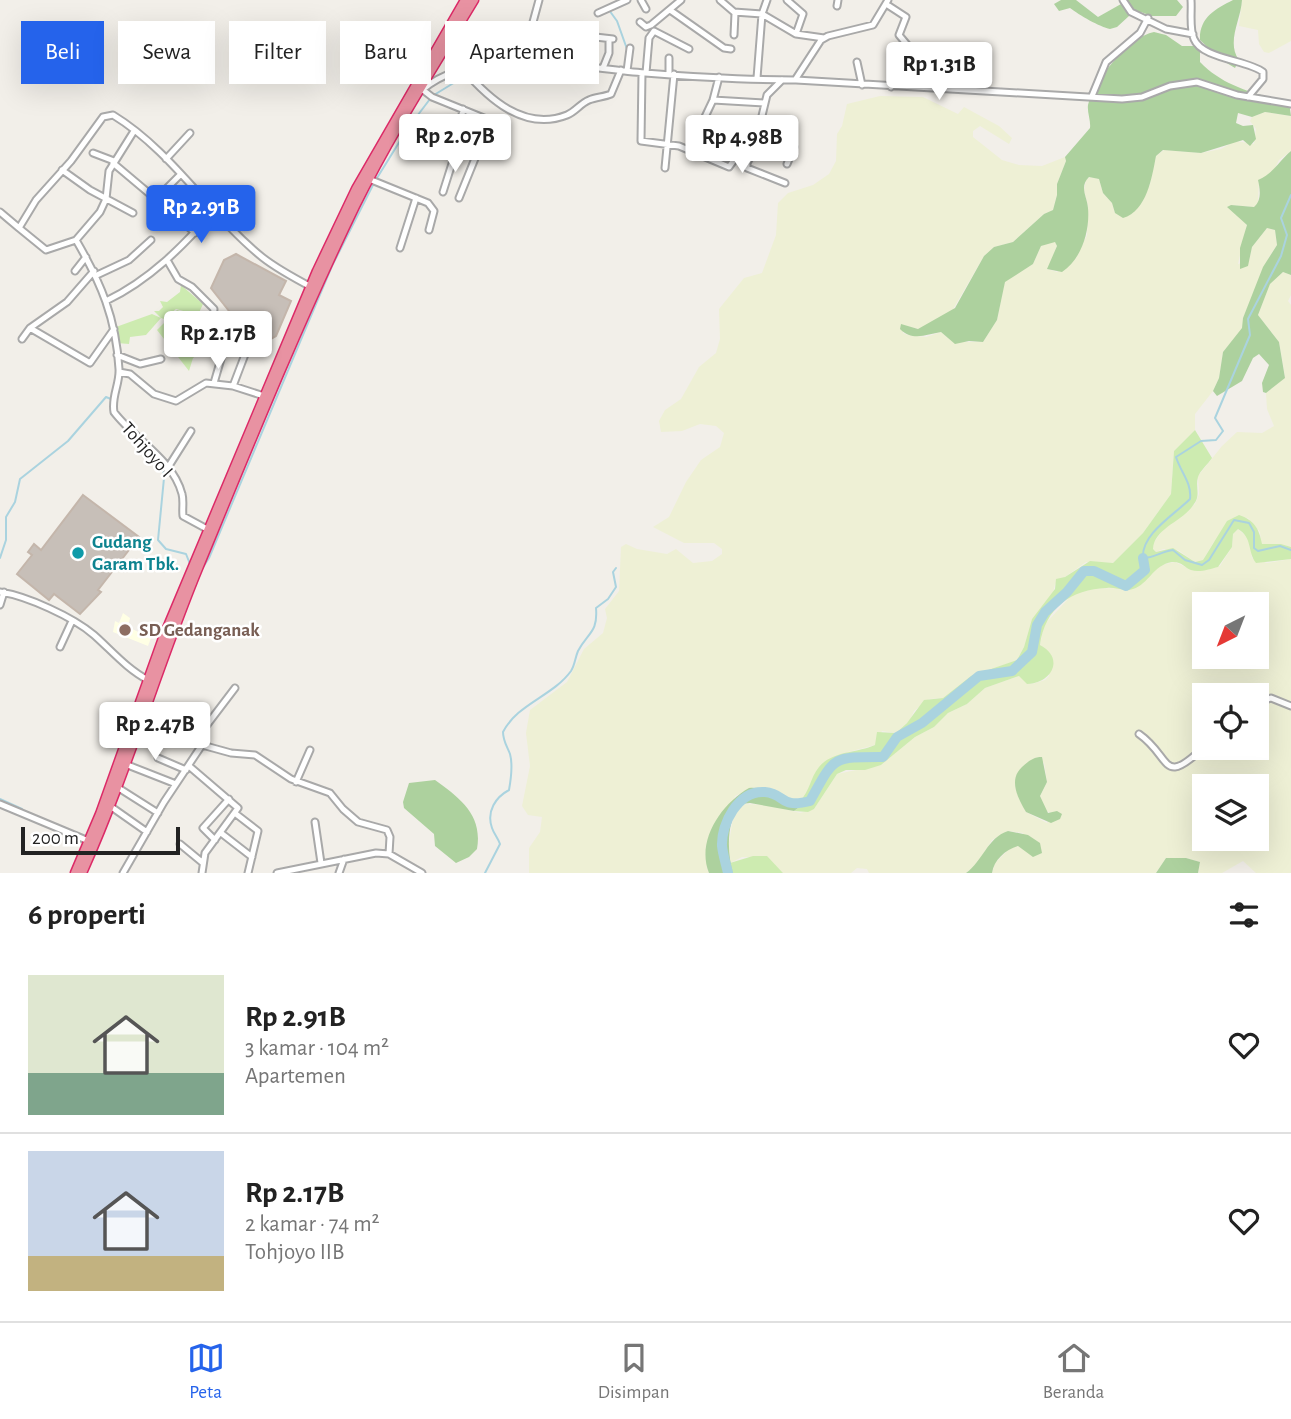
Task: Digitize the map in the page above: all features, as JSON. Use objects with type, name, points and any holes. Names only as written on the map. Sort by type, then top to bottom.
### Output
[{"type":"highway","points":[[82,873],[96,824],[206,541],[344,212],[465,0]]},
{"type":"highway","points":[[206,541],[207,529],[313,288],[369,179],[474,0]]},
{"type":"highway","points":[[75,873],[110,806],[151,681]]},
{"type":"street","points":[[533,21],[539,0]]},
{"type":"street","points":[[598,13],[627,0]]},
{"type":"street","points":[[641,0],[646,9]]},
{"type":"street","points":[[640,22],[649,26],[681,0]]},
{"type":"street","points":[[720,0],[736,13],[762,15],[796,34],[824,38],[873,25],[887,2],[907,19],[899,35],[909,49],[891,87]]},
{"type":"street","points":[[757,78],[762,15],[767,0]]},
{"type":"street","points":[[786,0],[803,14],[796,34]]},
{"type":"street","points":[[1123,0],[1131,12],[1171,32],[1193,34]]},
{"type":"street","points":[[1191,0],[1195,41],[1227,59],[1262,69],[1263,79],[1248,97]]},
{"type":"street","points":[[670,10],[724,48],[731,49]]},
{"type":"street","points":[[734,36],[736,13]]},
{"type":"street","points":[[1093,96],[1106,62],[1140,33],[1148,19]]},
{"type":"street","points":[[689,49],[654,31],[649,38],[640,140],[679,146],[729,167],[756,130],[767,95],[782,80]]},
{"type":"street","points":[[599,38],[611,39],[603,68]]},
{"type":"street","points":[[796,80],[824,38]]},
{"type":"street","points":[[475,84],[507,110],[519,116],[541,118],[566,115],[591,99],[611,94],[624,70],[630,48]]},
{"type":"street","points":[[665,168],[669,145],[669,58]]},
{"type":"street","points":[[857,62],[862,85]]},
{"type":"street","points":[[599,68],[644,73],[1134,99],[1170,86],[1197,82],[1248,97],[1291,104]]},
{"type":"street","points":[[719,77],[713,100],[704,115],[706,120],[756,130],[793,145],[787,164]]},
{"type":"street","points":[[420,92],[445,79]]},
{"type":"street","points":[[420,92],[506,127]]},
{"type":"street","points":[[713,100],[765,103]]},
{"type":"street","points":[[443,192],[464,109]]},
{"type":"street","points":[[19,228],[36,200],[106,115],[116,117],[166,159],[261,257],[313,288]]},
{"type":"street","points":[[756,130],[760,139],[747,163],[747,169],[785,183]]},
{"type":"street","points":[[0,212],[46,250],[76,240],[100,212],[106,200],[107,177],[134,131]]},
{"type":"street","points":[[166,159],[190,133]]},
{"type":"street","points":[[455,147],[476,156],[459,198]]},
{"type":"street","points":[[93,153],[114,162],[151,195]]},
{"type":"street","points":[[62,170],[106,200],[133,213]]},
{"type":"street","points":[[162,193],[181,174]]},
{"type":"street","points":[[369,179],[433,208],[429,230]]},
{"type":"street","points":[[400,247],[416,198]]},
{"type":"street","points":[[165,206],[195,233]]},
{"type":"street","points":[[106,300],[121,294],[167,260],[215,210]]},
{"type":"street","name":"Tohjoyo I","points":[[76,240],[96,273],[114,329],[119,372],[112,404],[114,412],[145,442],[167,469],[182,492],[183,516],[207,529]]},
{"type":"street","points":[[22,339],[30,328],[66,302],[96,273],[129,260],[151,240]]},
{"type":"street","points":[[75,271],[86,257]]},
{"type":"street","points":[[167,260],[178,280],[192,287],[214,309],[212,319],[227,328],[214,383]]},
{"type":"street","points":[[30,328],[90,363],[105,337],[114,329]]},
{"type":"street","points":[[233,386],[249,344]]},
{"type":"street","points":[[117,355],[140,364],[161,359]]},
{"type":"street","points":[[119,372],[130,374],[154,394],[176,401],[202,384],[214,383],[264,396]]},
{"type":"street","points":[[167,469],[191,431]]},
{"type":"street","points":[[0,605],[2,592],[72,621],[93,635],[126,666],[151,681]]},
{"type":"street","points":[[60,647],[72,621]]},
{"type":"street","points":[[194,741],[235,688]]},
{"type":"street","points":[[1269,699],[1291,706]]},
{"type":"street","points":[[140,719],[202,745],[231,753],[255,755],[296,782],[326,790],[358,822],[387,830],[390,837],[389,854]]},
{"type":"street","points":[[1139,734],[1153,746],[1165,763],[1174,768],[1184,766],[1192,758]]},
{"type":"street","points":[[123,873],[202,745]]},
{"type":"street","points":[[296,782],[310,750]]},
{"type":"street","points":[[158,758],[188,768],[239,808],[205,853],[202,873]]},
{"type":"street","points":[[125,764],[176,784]]},
{"type":"street","points":[[117,787],[158,813]]},
{"type":"street","points":[[215,840],[203,828],[229,799]]},
{"type":"street","points":[[0,804],[92,843]]},
{"type":"street","points":[[110,806],[147,832]]},
{"type":"street","points":[[236,814],[258,831],[248,873]]},
{"type":"street","points":[[315,822],[321,863]]},
{"type":"street","points":[[221,833],[252,857]]},
{"type":"street","points":[[180,844],[203,863]]},
{"type":"street","points":[[277,873],[344,859],[389,854],[422,873]]},
{"type":"street","points":[[339,873],[344,859]]},
{"type":"shaded area","points":[[1242,0],[1291,0],[1291,41],[1269,53],[1264,52],[1259,44],[1258,30],[1239,26]]},
{"type":"shaded area","points":[[880,96],[923,97],[958,114],[964,107],[999,126],[1012,138],[1009,144],[980,126],[973,131],[973,137],[1002,160],[1019,165],[1042,166],[1065,157],[1053,210],[1044,214],[1013,242],[994,247],[984,256],[952,311],[919,329],[902,325],[903,333],[908,335],[926,337],[941,332],[948,338],[964,342],[983,342],[997,320],[1005,281],[1033,264],[1041,246],[1055,241],[1057,246],[1048,269],[1057,272],[1076,258],[1087,235],[1088,206],[1084,190],[1086,180],[1090,177],[1099,179],[1103,193],[1112,203],[1115,213],[1142,202],[1150,184],[1156,156],[1164,150],[1201,153],[1221,149],[1235,141],[1254,144],[1256,129],[1250,121],[1252,117],[1265,112],[1291,116],[1291,151],[1279,160],[1272,174],[1259,180],[1258,204],[1254,207],[1228,207],[1247,225],[1238,264],[1249,261],[1252,247],[1267,228],[1275,230],[1277,245],[1269,257],[1243,318],[1243,328],[1223,352],[1219,378],[1213,391],[1195,414],[1195,430],[1174,451],[1171,494],[1143,533],[1113,563],[1086,562],[1055,584],[1053,593],[1032,619],[1024,647],[1017,660],[967,679],[943,698],[929,699],[914,711],[910,720],[896,733],[882,731],[875,745],[848,752],[814,776],[809,791],[800,801],[754,787],[735,796],[707,867],[709,873],[529,873],[529,848],[540,832],[542,817],[528,815],[522,806],[530,766],[526,733],[530,710],[567,682],[584,649],[603,633],[607,618],[605,609],[619,591],[621,547],[626,544],[637,549],[667,554],[676,549],[693,563],[712,561],[722,554],[722,549],[714,543],[684,543],[653,527],[669,517],[686,482],[701,460],[720,447],[724,433],[716,426],[700,424],[682,431],[661,432],[659,421],[665,410],[681,399],[699,367],[716,353],[720,339],[719,309],[744,278],[762,273],[776,235],[778,203],[788,193],[813,185],[829,174],[836,161],[837,134],[842,126],[847,104]]},
{"type":"shaded area","points":[[1283,272],[1291,275],[1291,295],[1288,301],[1291,305],[1291,547],[1261,544],[1260,532],[1248,518],[1213,543],[1203,560],[1195,562],[1178,550],[1163,549],[1156,552],[1153,544],[1162,531],[1195,504],[1199,494],[1198,476],[1222,446],[1237,432],[1262,433],[1274,426],[1267,409],[1266,393],[1285,377],[1279,342],[1258,315],[1270,284]]},
{"type":"shaded area","points":[[1238,529],[1249,539],[1252,558],[1267,563],[1291,559],[1291,873],[1256,873],[1243,861],[1222,873],[1198,873],[1200,862],[1186,858],[1166,858],[1156,873],[992,873],[995,863],[1010,848],[1018,846],[1026,851],[1023,833],[1008,831],[992,840],[976,866],[966,873],[869,873],[867,869],[857,868],[851,873],[783,873],[767,857],[742,857],[730,863],[729,843],[733,818],[741,804],[770,805],[800,813],[814,809],[837,774],[881,765],[915,737],[934,727],[948,713],[967,704],[985,688],[1019,676],[1032,684],[1045,680],[1049,676],[1051,655],[1040,645],[1044,625],[1071,596],[1086,589],[1124,590],[1161,565],[1175,562],[1190,569],[1220,566],[1232,547],[1233,534]],"holes":[[[1044,762],[1047,782],[1040,796],[1045,811],[1053,813],[1047,823],[1026,812],[1018,795]]]},
{"type":"shaded area","name":"SD Gedanganak","points":[[123,613],[130,618],[128,627],[151,638],[148,646],[113,632],[115,621],[119,623]]},
{"type":"green space","points":[[1061,0],[1076,0],[1098,17],[1121,4],[1120,0],[1177,0],[1183,7],[1176,16],[1151,16],[1141,12],[1129,16],[1117,27],[1110,29],[1070,8],[1059,11],[1054,4]]},
{"type":"green space","points":[[1233,0],[1242,0],[1234,38],[1235,53],[1239,60],[1235,68],[1220,59],[1200,40],[1202,26],[1209,15]]},
{"type":"green space","points":[[1154,32],[1166,35],[1182,46],[1195,46],[1200,52],[1200,62],[1230,84],[1289,102],[1291,116],[1265,112],[1252,117],[1238,113],[1236,123],[1243,126],[1253,125],[1256,139],[1250,146],[1243,140],[1201,153],[1163,150],[1156,156],[1143,201],[1131,214],[1123,218],[1115,213],[1112,203],[1103,193],[1099,179],[1089,177],[1084,184],[1088,225],[1075,260],[1062,272],[1047,269],[1057,246],[1055,242],[1041,246],[1033,264],[1005,282],[997,320],[983,342],[955,344],[941,332],[915,336],[900,329],[901,324],[918,329],[955,308],[984,256],[994,247],[1013,242],[1044,214],[1053,210],[1065,157],[1090,128],[1088,105],[1097,84],[1124,51],[1134,42]]},
{"type":"green space","points":[[1291,151],[1291,275],[1283,272],[1270,284],[1258,315],[1279,342],[1285,378],[1266,393],[1263,392],[1262,383],[1269,365],[1259,354],[1253,358],[1242,381],[1217,396],[1213,391],[1219,378],[1223,352],[1242,328],[1243,318],[1263,267],[1277,245],[1275,230],[1267,228],[1252,247],[1248,266],[1240,269],[1240,248],[1247,225],[1227,207],[1254,207],[1259,198],[1258,180],[1272,171]]},
{"type":"green space","points":[[181,285],[203,304],[198,315],[176,309],[164,319],[154,311],[163,307],[160,301],[167,302],[180,292]]},
{"type":"green space","points":[[177,310],[200,317],[209,347],[209,352],[203,351],[193,358],[189,371],[157,330]]},
{"type":"green space","points":[[152,314],[161,318],[146,335],[130,337],[129,344],[117,343],[116,327]]},
{"type":"green space","points":[[1195,430],[1212,458],[1198,477],[1194,504],[1158,536],[1153,549],[1156,552],[1173,548],[1195,562],[1203,560],[1227,521],[1239,515],[1255,525],[1262,544],[1291,547],[1291,559],[1256,563],[1246,536],[1238,529],[1233,534],[1232,547],[1218,567],[1194,571],[1180,563],[1172,562],[1160,567],[1133,589],[1094,589],[1071,597],[1054,611],[1043,632],[1040,645],[1048,650],[1053,663],[1049,675],[1036,683],[1027,684],[1019,676],[985,688],[967,704],[948,713],[934,727],[915,737],[881,765],[865,770],[846,770],[837,774],[814,809],[808,812],[794,811],[798,808],[793,800],[800,801],[824,762],[838,755],[875,745],[877,732],[896,733],[924,700],[943,698],[971,676],[1017,660],[1024,647],[1032,619],[1055,589],[1056,579],[1065,577],[1090,561],[1113,563],[1143,533],[1171,494],[1174,451]]},
{"type":"green space","points":[[1042,757],[1047,782],[1040,796],[1048,813],[1057,811],[1062,814],[1060,819],[1051,823],[1026,812],[1015,783],[1022,767],[1031,760]]},
{"type":"green space","points":[[435,780],[461,801],[476,826],[477,849],[469,857],[456,863],[435,846],[434,834],[404,808],[403,802],[409,783]]},
{"type":"green space","points":[[749,788],[776,793],[798,808],[794,811],[750,803],[741,804],[730,828],[733,873],[709,873],[706,848],[714,824],[729,804]]},
{"type":"green space","points":[[1008,831],[1028,835],[1040,843],[1042,853],[1033,857],[1018,846],[1001,856],[992,873],[966,873],[995,839]]},
{"type":"green space","points":[[753,856],[767,856],[783,873],[733,873],[730,863]]},
{"type":"green space","points":[[1166,858],[1186,858],[1200,862],[1198,873],[1156,873]]},
{"type":"building","points":[[236,254],[286,281],[279,295],[291,301],[276,336],[262,344],[237,321],[211,288],[224,260]]},
{"type":"building","name":"Gudang Garam Tbk.","points":[[83,495],[139,537],[98,590],[101,592],[80,614],[54,594],[49,600],[17,574],[32,555],[28,552],[34,544],[41,550]]},
{"type":"waterway","points":[[609,10],[617,21],[627,49]]},
{"type":"waterway","points":[[434,95],[465,76],[482,93]]},
{"type":"waterway","points":[[377,178],[408,128],[430,99]]},
{"type":"waterway","points":[[513,114],[527,120]]},
{"type":"waterway","points":[[202,569],[332,266],[374,183]]},
{"type":"waterway","points":[[1291,195],[1281,218],[1287,235],[1281,256],[1248,319],[1250,335],[1215,418],[1223,431],[1216,440],[1201,441],[1176,457],[1188,483],[1190,499],[1153,533],[1147,541],[1143,558],[1173,550],[1185,560],[1202,565],[1209,560],[1234,520],[1249,523],[1254,532],[1254,548],[1258,551],[1280,546],[1291,550]]},
{"type":"waterway","points":[[0,558],[6,540],[6,517],[15,502],[20,479],[68,441],[106,397],[111,399],[111,414],[127,430]]},
{"type":"waterway","points":[[147,449],[163,467],[158,540],[166,549],[186,554],[190,564]]},
{"type":"waterway","points":[[728,873],[722,837],[728,819],[739,802],[747,796],[765,792],[788,802],[810,801],[830,767],[836,762],[853,758],[883,757],[897,737],[922,723],[979,676],[1012,671],[1032,652],[1037,625],[1045,612],[1067,592],[1084,571],[1094,571],[1126,586],[1145,570],[1143,558]]},
{"type":"waterway","points":[[485,873],[500,844],[490,822],[491,810],[500,796],[509,790],[512,767],[503,732],[517,714],[555,687],[571,671],[578,651],[594,628],[596,608],[608,599],[616,587],[613,572],[616,568]]},
{"type":"waterway","points":[[0,799],[22,809]]},
{"type":"place","name":"Gudang Garam Tbk.","points":[[78,553]]},
{"type":"place","name":"SD Gedanganak","points":[[125,630]]}]
